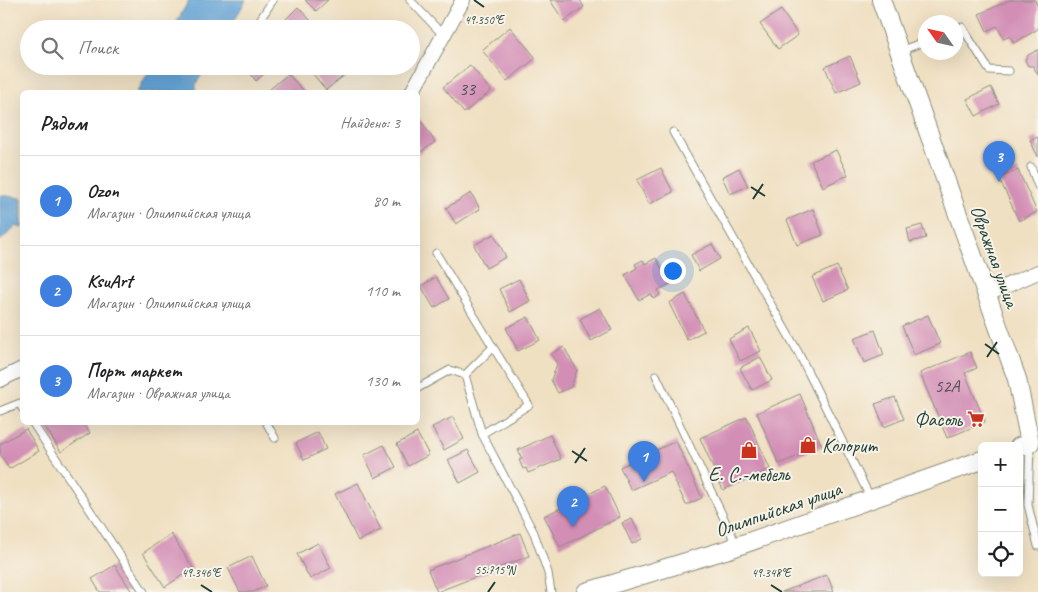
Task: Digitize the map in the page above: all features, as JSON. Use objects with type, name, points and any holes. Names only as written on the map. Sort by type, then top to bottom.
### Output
[{"type":"street","points":[[413,90],[463,0]]},
{"type":"street","name":"Овражная улица","points":[[881,0],[985,295],[1017,379],[1029,444]]},
{"type":"street","points":[[985,295],[1038,272]]},
{"type":"street","points":[[0,380],[20,370]]},
{"type":"street","name":"Олимпийская улица","points":[[586,592],[738,546],[978,461]]},
{"type":"lane","points":[[260,20],[273,0]]},
{"type":"lane","points":[[410,0],[444,36]]},
{"type":"lane","points":[[963,29],[989,70],[1008,71]]},
{"type":"lane","points":[[900,51],[918,44]]},
{"type":"lane","points":[[673,132],[798,352],[871,499]]},
{"type":"lane","points":[[1031,167],[1038,186]]},
{"type":"lane","points":[[436,253],[529,405],[482,434]]},
{"type":"lane","points":[[466,375],[493,348]]},
{"type":"lane","points":[[420,387],[450,370],[466,375]]},
{"type":"lane","points":[[656,374],[738,546]]},
{"type":"lane","points":[[466,375],[482,434],[534,533],[548,573],[551,592]]},
{"type":"lane","points":[[0,411],[20,404]]},
{"type":"lane","points":[[34,425],[144,592]]},
{"type":"lane","points":[[268,425],[275,438]]},
{"type":"lane","points":[[1029,444],[1028,504],[1038,546]]},
{"type":"water","points":[[189,0],[246,0],[234,20],[178,20]]},
{"type":"water","points":[[147,75],[202,75],[196,84],[196,90],[138,90]]},
{"type":"water","points":[[0,195],[20,198],[20,227],[16,226],[0,241]]},
{"type":"building","points":[[305,0],[328,0],[316,11]]},
{"type":"building","points":[[550,0],[580,0],[584,7],[564,21]]},
{"type":"building","points":[[1010,0],[1035,0],[1038,7],[1038,29],[1014,43],[1010,36],[1004,39],[997,26],[987,31],[979,14]]},
{"type":"building","points":[[298,7],[310,20],[285,20]]},
{"type":"building","points":[[781,10],[798,35],[778,49],[760,24]]},
{"type":"building","points":[[510,27],[536,58],[507,81],[482,50]]},
{"type":"building","points":[[1038,50],[1038,75],[1033,66],[1028,66],[1025,60],[1028,55]]},
{"type":"building","points":[[850,56],[861,82],[836,93],[825,67]]},
{"type":"building","points":[[470,65],[491,91],[464,113],[443,87]]},
{"type":"building","points":[[252,75],[262,75],[256,81]]},
{"type":"building","points":[[289,75],[303,90],[271,90]]},
{"type":"building","points":[[314,75],[345,75],[326,90]]},
{"type":"building","points":[[991,87],[999,104],[976,116],[967,99]]},
{"type":"building","points":[[420,119],[435,142],[420,153]]},
{"type":"building","points":[[1038,137],[1038,157],[1030,140]]},
{"type":"building","points":[[836,150],[848,175],[823,187],[811,161]]},
{"type":"building","points":[[661,168],[673,192],[649,204],[637,180]]},
{"type":"building","points":[[739,168],[748,186],[730,194],[722,177]]},
{"type":"building","points":[[1018,170],[1037,212],[1019,221],[999,178]]},
{"type":"building","points":[[471,193],[480,209],[456,224],[446,208]]},
{"type":"building","points":[[813,209],[823,235],[797,245],[787,220]]},
{"type":"building","points":[[922,225],[926,238],[910,242],[907,229]]},
{"type":"building","points":[[494,234],[506,257],[486,268],[474,245]]},
{"type":"building","points":[[712,244],[720,259],[699,271],[691,255]]},
{"type":"building","points":[[656,258],[670,284],[658,290],[660,295],[654,299],[651,294],[639,300],[625,275],[637,268],[635,264],[643,260],[645,264]]},
{"type":"building","points":[[837,266],[848,290],[823,301],[812,277]]},
{"type":"building","points":[[436,277],[449,299],[434,308],[421,286]]},
{"type":"building","points":[[519,279],[530,301],[510,312],[499,289]]},
{"type":"building","points":[[685,294],[704,331],[687,340],[669,303]]},
{"type":"building","points":[[600,308],[612,330],[591,341],[580,319]]},
{"type":"building","points":[[928,315],[940,344],[914,355],[902,326]]},
{"type":"building","points":[[528,317],[540,340],[518,351],[506,328]]},
{"type":"building","points":[[749,328],[761,351],[740,361],[729,339]]},
{"type":"building","points":[[875,330],[884,355],[864,363],[854,338]]},
{"type":"building","points":[[564,347],[577,370],[571,387],[558,393],[551,380],[557,364],[551,354]]},
{"type":"building","points":[[970,352],[977,368],[965,373],[985,422],[947,438],[920,373]]},
{"type":"building","points":[[760,357],[772,380],[752,390],[740,368]]},
{"type":"building","points":[[800,394],[822,446],[779,464],[757,413]]},
{"type":"building","points":[[895,397],[904,419],[884,427],[875,404]]},
{"type":"building","points":[[453,417],[464,439],[444,450],[432,427]]},
{"type":"building","points":[[747,417],[770,469],[723,490],[700,438]]},
{"type":"building","points":[[44,425],[84,425],[90,433],[61,452]]},
{"type":"building","points":[[26,429],[39,451],[9,469],[0,454],[0,444]]},
{"type":"building","points":[[318,432],[326,449],[304,460],[296,443]]},
{"type":"building","points":[[417,433],[429,455],[408,466],[397,444]]},
{"type":"building","points":[[550,435],[561,459],[528,473],[526,468],[523,469],[519,460],[522,459],[518,450]]},
{"type":"building","points":[[676,441],[702,498],[686,505],[671,472],[631,490],[620,467]]},
{"type":"building","points":[[384,445],[396,467],[375,478],[364,455]]},
{"type":"building","points":[[468,450],[480,472],[460,483],[448,460]]},
{"type":"building","points":[[358,483],[381,530],[358,541],[335,494]]},
{"type":"building","points":[[605,486],[620,517],[560,547],[544,516]]},
{"type":"building","points":[[632,519],[642,539],[632,544],[622,523]]},
{"type":"building","points":[[520,533],[529,556],[437,592],[428,570]]},
{"type":"building","points":[[171,534],[193,568],[165,587],[143,553]]},
{"type":"building","points":[[318,543],[331,568],[310,579],[297,554]]},
{"type":"building","points":[[252,556],[266,586],[253,592],[240,592],[228,568]]},
{"type":"building","points":[[115,565],[132,592],[100,592],[92,579]]},
{"type":"building","points":[[827,575],[834,592],[782,592]]},
{"type":"place","name":"Порт маркет","points":[[999,182]]},
{"type":"place","name":"Фасоль","points":[[976,419]]},
{"type":"place","name":"Колорит","points":[[808,445]]},
{"type":"place","name":"Е. С.-мебель","points":[[749,450]]},
{"type":"place","name":"Ozon","points":[[644,482]]},
{"type":"place","name":"KsuArt","points":[[573,527]]}]
